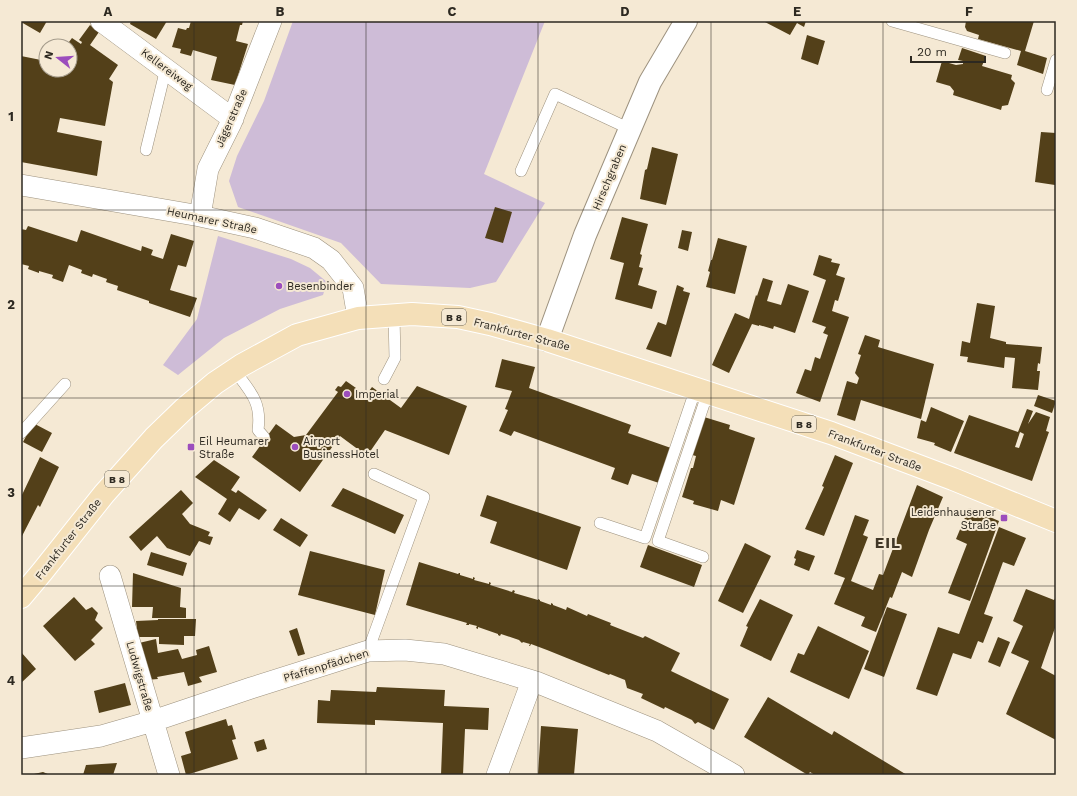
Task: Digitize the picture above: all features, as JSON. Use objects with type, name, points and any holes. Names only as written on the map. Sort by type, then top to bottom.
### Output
[{"type":"main road","name":"Frankfurter Straße","points":[[22,593],[104,494],[154,438],[184,409],[215,383],[234,370],[297,334],[358,318],[412,314],[458,317],[490,324],[547,340],[831,433],[1056,520]]},
{"type":"street","name":"Kellereiweg","points":[[102,21],[233,119]]},
{"type":"street","name":"Jägerstraße","points":[[200,216],[208,169],[233,119],[271,21]]},
{"type":"street","name":"Hirschgraben","points":[[547,340],[585,235],[650,82],[686,21]]},
{"type":"street","name":"Heumarer Straße","points":[[21,186],[200,216],[255,228],[314,248],[331,260],[353,288],[358,318]]},
{"type":"street","name":"Ludwigstraße","points":[[110,576],[170,775]]},
{"type":"street","name":"Pfaffenpfädchen","points":[[21,748],[101,736],[153,721],[368,651],[405,650],[444,654],[532,681],[657,731],[734,775]]},
{"type":"street","points":[[497,775],[532,681]]},
{"type":"lane","points":[[892,21],[1005,54]]},
{"type":"lane","points":[[1047,90],[1056,60]]},
{"type":"lane","points":[[146,150],[166,68]]},
{"type":"lane","points":[[521,171],[555,94],[630,128]]},
{"type":"lane","points":[[384,379],[395,358],[394,316]]},
{"type":"lane","points":[[234,370],[253,396],[259,409],[260,419],[258,430],[264,437]]},
{"type":"lane","points":[[21,432],[65,384]]},
{"type":"lane","points":[[600,522],[645,538],[702,390]]},
{"type":"lane","points":[[702,390],[658,541],[703,557]]},
{"type":"lane","points":[[368,651],[424,497],[374,474]]},
{"type":"shaded area","points":[[293,21],[545,21],[484,174],[545,203],[496,282],[470,288],[381,284],[341,243],[238,207],[229,181],[237,156],[264,101]]},
{"type":"shaded area","points":[[218,236],[291,259],[310,268],[327,282],[323,295],[280,309],[224,338],[178,375],[163,365],[197,319]]},
{"type":"building","points":[[21,21],[47,21],[40,33]]},
{"type":"building","points":[[131,21],[167,21],[156,39],[130,24]]},
{"type":"building","points":[[191,21],[243,21],[242,25],[240,25],[236,41],[248,44],[235,85],[211,80],[217,57],[193,50],[191,56],[180,53],[181,49],[172,47],[178,28],[186,30],[189,28]]},
{"type":"building","points":[[763,21],[806,21],[804,27],[797,23],[790,35]]},
{"type":"building","points":[[966,21],[1034,21],[1025,51],[1047,58],[1043,74],[1017,65],[1021,51],[978,39],[979,35],[967,31],[965,27]]},
{"type":"building","points":[[90,25],[99,32],[90,45],[118,65],[109,79],[113,82],[105,126],[60,118],[57,132],[102,141],[97,176],[21,162],[21,56],[38,59],[38,78],[78,78],[78,42],[81,44],[82,42],[79,40]]},
{"type":"building","points":[[807,35],[825,41],[818,65],[801,59]]},
{"type":"building","points":[[962,48],[986,56],[982,66],[1012,75],[1011,79],[1015,83],[1008,105],[1002,106],[1001,110],[953,95],[954,91],[950,86],[936,82],[942,61],[956,65],[963,64],[963,61],[958,60]]},
{"type":"building","points":[[1041,132],[1056,133],[1055,185],[1035,182]]},
{"type":"building","points":[[652,147],[678,154],[666,205],[640,199],[645,170],[647,169]]},
{"type":"building","points":[[495,207],[512,212],[503,243],[485,238]]},
{"type":"building","points":[[622,217],[648,224],[640,254],[642,255],[639,267],[643,268],[638,285],[657,291],[652,309],[615,299],[624,263],[610,259]]},
{"type":"building","points":[[28,226],[77,242],[81,230],[141,251],[142,246],[153,250],[151,255],[163,259],[171,234],[194,241],[186,267],[178,265],[170,290],[197,298],[190,317],[117,290],[118,286],[106,282],[107,279],[93,274],[92,277],[81,273],[82,270],[69,265],[63,282],[52,278],[53,275],[39,271],[39,273],[28,269],[29,266],[21,264],[21,229],[26,230]]},
{"type":"building","points":[[682,230],[692,232],[688,251],[678,248]]},
{"type":"building","points":[[718,238],[747,246],[735,294],[706,287],[710,272],[708,271]]},
{"type":"building","points":[[819,255],[832,259],[831,262],[840,264],[836,275],[845,278],[838,301],[835,300],[832,311],[849,317],[820,402],[796,393],[805,369],[811,371],[815,357],[820,359],[828,335],[823,333],[826,327],[812,322],[826,280],[813,275]]},
{"type":"building","points":[[763,278],[773,281],[767,301],[781,305],[788,284],[809,291],[795,333],[774,326],[773,329],[752,324],[729,373],[712,365],[735,313],[749,319]]},
{"type":"building","points":[[677,285],[684,288],[683,291],[690,293],[671,357],[646,349],[658,322],[666,325]]},
{"type":"building","points":[[977,303],[995,306],[990,338],[1006,342],[1006,344],[1042,347],[1040,364],[1038,363],[1037,371],[1040,371],[1038,390],[1012,388],[1015,358],[1005,357],[1004,368],[967,362],[968,357],[960,356],[962,341],[970,343]]},
{"type":"building","points":[[865,335],[880,340],[878,347],[934,364],[921,419],[861,400],[855,421],[837,415],[847,381],[857,384],[859,378],[855,373],[861,355],[858,354]]},
{"type":"building","points":[[502,359],[535,367],[529,388],[631,425],[628,433],[671,448],[659,483],[632,474],[628,485],[611,479],[615,468],[514,431],[511,436],[499,431],[508,410],[505,409],[512,391],[495,387]]},
{"type":"building","points":[[346,381],[366,395],[372,387],[401,408],[417,386],[467,406],[449,455],[385,430],[367,456],[340,436],[300,492],[252,457],[276,424],[294,437],[306,435],[338,392],[335,390],[338,386],[341,387]]},
{"type":"building","points":[[1038,395],[1056,401],[1052,413],[1034,406]]},
{"type":"building","points":[[931,407],[964,421],[951,452],[934,445],[935,443],[917,438],[921,420],[926,422]]},
{"type":"building","points":[[1027,409],[1033,411],[1028,424],[1036,412],[1050,417],[1046,431],[1049,432],[1032,481],[954,453],[969,415],[1018,432]],"holes":[[[1020,432],[1024,434],[1019,448],[1015,447]]]},
{"type":"building","points":[[704,417],[730,425],[729,429],[755,438],[734,505],[721,500],[718,511],[693,504],[694,501],[682,497],[691,468],[693,468],[696,456],[692,455]]},
{"type":"building","points":[[33,423],[52,433],[42,452],[23,442]]},
{"type":"building","points":[[835,455],[853,463],[824,536],[805,529],[824,487],[822,486]]},
{"type":"building","points":[[40,457],[59,467],[40,507],[38,505],[21,538],[21,497]]},
{"type":"building","points":[[214,460],[240,477],[231,490],[236,493],[238,490],[267,510],[259,520],[239,508],[230,522],[218,514],[227,499],[195,477]]},
{"type":"building","points":[[917,485],[943,497],[912,577],[902,572],[876,632],[861,626],[865,617],[834,604],[845,578],[834,574],[855,515],[869,520],[863,535],[868,537],[851,581],[873,590],[879,574],[883,575]]},
{"type":"building","points":[[343,488],[404,515],[395,534],[331,506]]},
{"type":"building","points":[[181,490],[193,503],[182,514],[190,524],[210,532],[208,536],[213,537],[210,545],[199,541],[190,556],[167,548],[157,536],[141,551],[129,537]]},
{"type":"building","points":[[487,495],[581,527],[567,570],[490,543],[497,522],[480,516]]},
{"type":"building","points":[[969,508],[999,521],[970,601],[948,593],[967,544],[956,539]]},
{"type":"building","points":[[281,518],[308,535],[300,547],[273,530]]},
{"type":"building","points":[[999,527],[1026,538],[1014,566],[1003,562],[984,614],[993,617],[983,643],[978,641],[971,659],[953,653],[937,696],[916,689],[938,627],[959,634]]},
{"type":"building","points":[[745,543],[771,556],[743,613],[718,601]]},
{"type":"building","points":[[648,545],[702,565],[694,587],[640,567]]},
{"type":"building","points":[[797,550],[815,556],[809,571],[794,565],[796,559],[794,558]]},
{"type":"building","points":[[310,551],[385,570],[375,615],[298,595]]},
{"type":"building","points":[[151,552],[187,563],[183,576],[147,565]]},
{"type":"building","points":[[419,562],[458,574],[460,573],[460,575],[473,579],[473,577],[475,578],[474,580],[489,584],[489,582],[491,583],[490,585],[512,592],[513,590],[515,591],[514,593],[538,599],[551,605],[551,603],[566,610],[567,607],[587,616],[588,614],[611,623],[610,625],[643,638],[645,636],[680,653],[671,671],[729,699],[714,730],[698,722],[695,724],[692,720],[665,707],[664,709],[641,698],[643,694],[627,688],[625,680],[531,644],[529,646],[530,644],[522,643],[519,640],[501,634],[500,636],[478,627],[478,629],[476,628],[477,626],[469,624],[466,625],[467,623],[406,605]]},
{"type":"building","points":[[133,573],[181,588],[180,607],[186,608],[186,618],[152,618],[153,607],[132,607]]},
{"type":"building","points":[[1026,589],[1054,600],[1056,597],[1056,625],[1041,668],[1056,676],[1056,740],[1006,714],[1029,661],[1011,653],[1023,626],[1013,621]]},
{"type":"building","points":[[74,597],[86,610],[92,607],[98,613],[95,620],[103,628],[91,640],[95,644],[75,661],[43,626]]},
{"type":"building","points":[[760,599],[793,615],[771,661],[740,646],[748,627],[746,626]]},
{"type":"building","points":[[887,607],[907,614],[884,677],[864,669]]},
{"type":"building","points":[[158,619],[196,619],[195,636],[184,636],[184,645],[159,644],[159,637],[138,637],[136,621]]},
{"type":"building","points":[[818,626],[869,651],[849,699],[790,672],[798,653],[804,655]]},
{"type":"building","points":[[297,628],[305,654],[298,656],[289,631]]},
{"type":"building","points":[[998,637],[1010,642],[1000,667],[988,662]]},
{"type":"building","points":[[156,639],[158,653],[178,649],[182,659],[197,655],[196,650],[209,646],[217,672],[199,677],[202,682],[188,686],[184,672],[157,677],[158,679],[146,680],[139,643]]},
{"type":"building","points":[[21,652],[36,669],[21,683]]},
{"type":"building","points":[[125,683],[131,705],[99,713],[94,691]]},
{"type":"building","points":[[377,687],[445,690],[444,706],[489,708],[488,730],[465,729],[463,775],[441,775],[443,723],[375,720],[375,725],[317,723],[318,700],[330,701],[331,690],[376,692]]},
{"type":"building","points":[[768,697],[832,735],[834,731],[907,775],[815,775],[810,772],[808,775],[744,737]]},
{"type":"building","points":[[226,719],[228,726],[232,725],[236,739],[232,740],[238,759],[186,775],[181,756],[191,753],[185,732]]},
{"type":"building","points":[[541,726],[578,729],[574,775],[538,775]]},
{"type":"building","points":[[264,739],[267,749],[257,752],[254,742]]},
{"type":"building","points":[[117,763],[113,775],[83,775],[86,765]]},
{"type":"building","points":[[43,772],[50,775],[34,775],[34,774]]},
{"type":"place","name":"Besenbinder","points":[[279,286]]},
{"type":"place","name":"Imperial","points":[[347,394]]},
{"type":"place","name":"Eil Heumarer Straße","points":[[191,447]]},
{"type":"place","name":"Airport BusinessHotel","points":[[295,447]]},
{"type":"place","name":"Leidenhausener Straße","points":[[1004,518]]},
{"type":"district","name":"EIL","points":[[888,543]]}]
